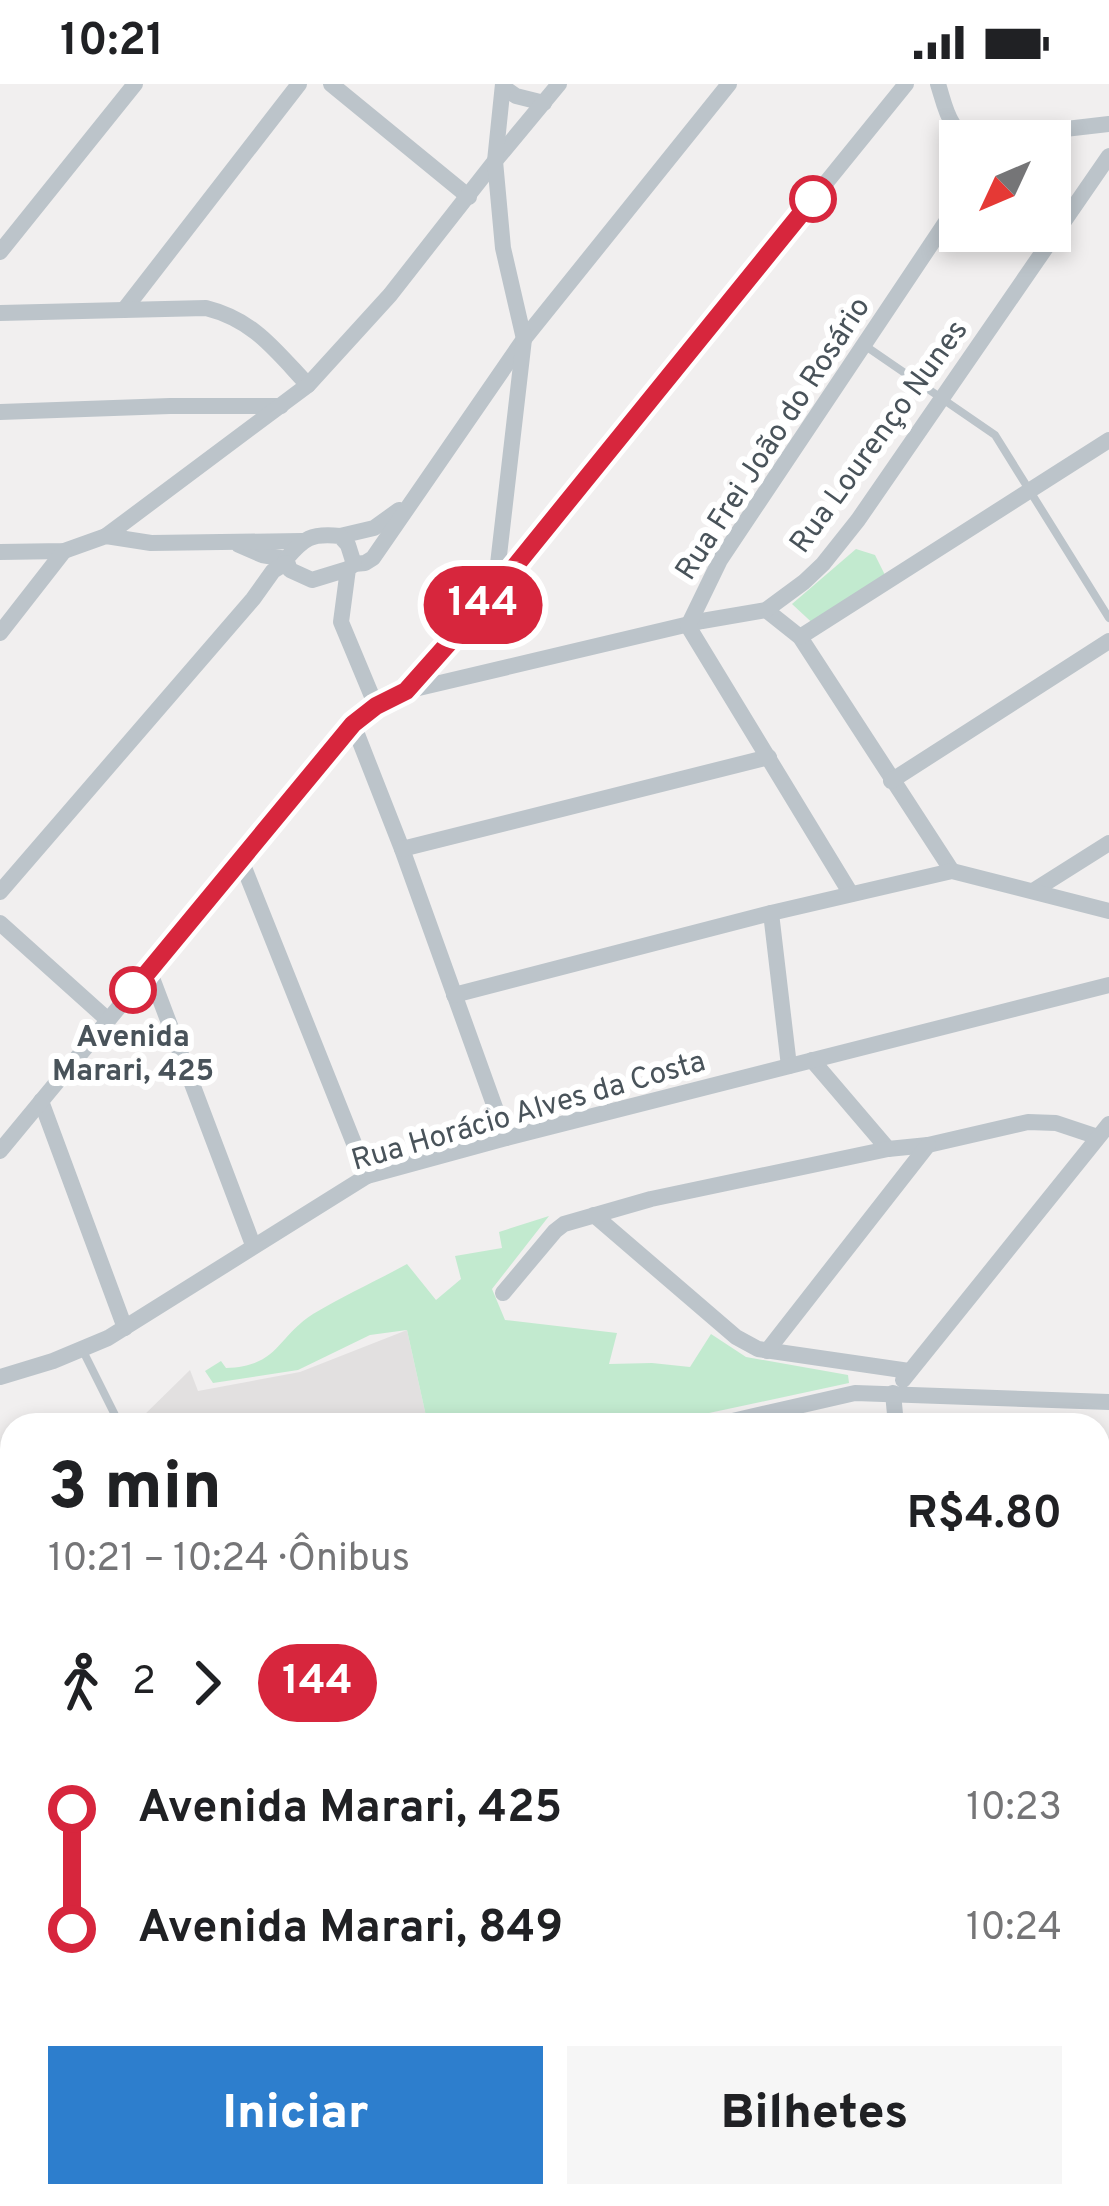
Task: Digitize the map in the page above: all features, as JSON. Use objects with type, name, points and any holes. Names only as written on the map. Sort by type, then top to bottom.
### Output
[{"type":"street","points":[[0,252],[135,84]]},
{"type":"street","points":[[124,310],[299,84]]},
{"type":"street","points":[[331,84],[470,197]]},
{"type":"street","points":[[0,552],[64,551],[106,536],[308,385],[390,295],[559,84]]},
{"type":"street","points":[[233,542],[313,580],[373,558],[524,339],[729,84]]},
{"type":"street","points":[[0,1150],[353,724],[406,691],[495,591],[906,84]]},
{"type":"street","points":[[938,84],[951,120]]},
{"type":"street","points":[[503,86],[516,96],[544,103]]},
{"type":"street","points":[[495,591],[524,339],[503,248],[495,161],[503,86]]},
{"type":"street","points":[[1071,129],[1109,124]]},
{"type":"street","name":"Rua Lourenço Nunes","points":[[406,691],[766,610],[804,582],[858,520],[1109,156]]},
{"type":"street","name":"Rua Frei João do Rosário","points":[[851,894],[688,626],[720,560],[939,232]]},
{"type":"street","points":[[0,313],[206,308],[237,317],[308,385]]},
{"type":"street","points":[[0,412],[281,406]]},
{"type":"street","points":[[800,637],[1109,440]]},
{"type":"street","points":[[106,536],[151,542],[302,542],[319,534],[340,536],[374,528],[410,503]]},
{"type":"street","points":[[340,536],[348,545],[351,567],[341,622],[376,706]]},
{"type":"street","points":[[0,892],[253,599],[290,566],[302,542]]},
{"type":"street","points":[[0,633],[64,551]]},
{"type":"street","points":[[766,610],[800,637],[952,871]]},
{"type":"street","points":[[891,781],[1109,641]]},
{"type":"street","points":[[353,724],[506,1138]]},
{"type":"street","points":[[402,849],[769,757]]},
{"type":"street","points":[[1033,891],[1109,843]]},
{"type":"street","points":[[241,860],[367,1176]]},
{"type":"street","points":[[454,995],[952,871],[1109,911]]},
{"type":"street","points":[[771,913],[789,1066]]},
{"type":"street","points":[[0,923],[108,1020]]},
{"type":"street","points":[[149,970],[253,1245]]},
{"type":"street","name":"Rua Horácio Alves da Costa","points":[[0,1377],[82,1350],[125,1328],[367,1176],[1109,985]]},
{"type":"street","points":[[812,1060],[888,1149]]},
{"type":"street","points":[[41,1101],[125,1328]]},
{"type":"street","points":[[502,1293],[555,1231],[594,1215],[711,1185],[1028,1122],[1104,1131],[909,1371],[893,1394],[895,1413]]},
{"type":"street","points":[[766,1352],[928,1145]]},
{"type":"street","points":[[594,1215],[736,1337],[766,1352],[909,1371]]},
{"type":"street","points":[[768,1413],[855,1393],[1109,1402]]},
{"type":"lane","points":[[864,345],[995,435],[1109,618]]},
{"type":"lane","points":[[82,1350],[115,1413]]},
{"type":"shaded area","points":[[407,1330],[425,1413],[146,1413],[190,1370],[198,1391],[300,1372]]},
{"type":"green space","points":[[856,549],[875,555],[890,585],[820,630],[792,604]]},
{"type":"green space","points":[[549,1216],[492,1289],[505,1320],[617,1333],[609,1364],[690,1367],[711,1334],[746,1357],[848,1375],[849,1383],[709,1413],[425,1413],[407,1330],[370,1335],[298,1370],[213,1383],[205,1371],[221,1361],[226,1368],[257,1362],[313,1314],[407,1264],[436,1300],[461,1279],[455,1256],[502,1248],[499,1232]]},
{"type":"bus line","name":"144","points":[[133,990],[353,724],[406,691],[495,591],[813,199]]},
{"type":"place","name":"Avenida Marari, 425","points":[[133,990]]}]
